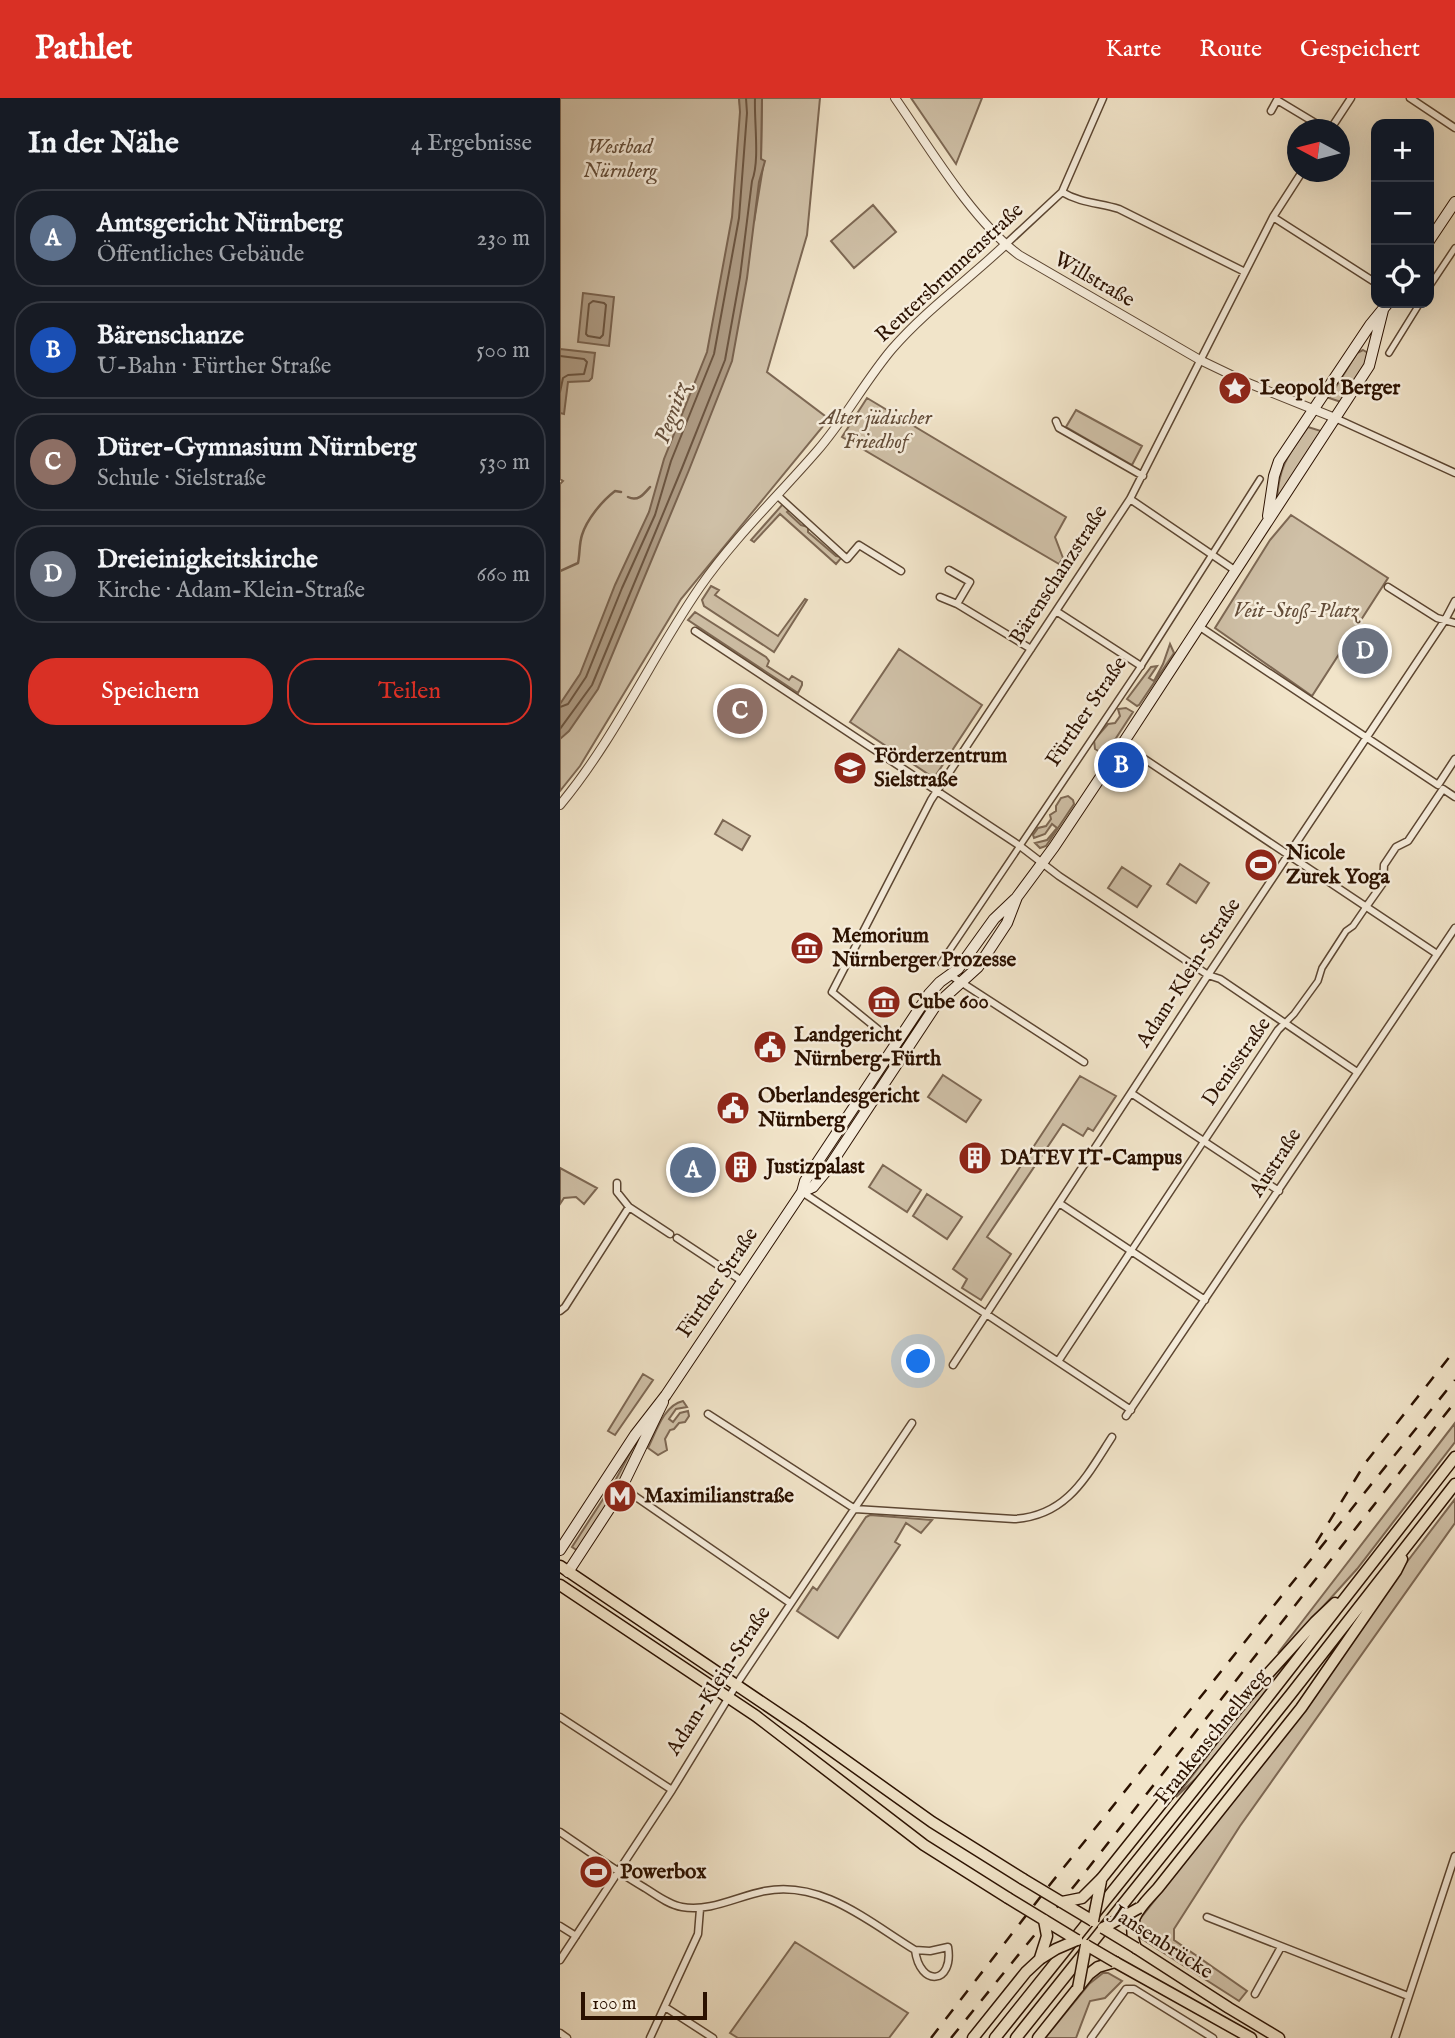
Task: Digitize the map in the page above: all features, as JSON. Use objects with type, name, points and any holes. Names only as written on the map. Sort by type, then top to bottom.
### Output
[{"type":"main road","points":[[1434,234],[1455,202]]},
{"type":"main road","name":"Fürther Straße","points":[[1267,520],[1276,469],[1383,308]]},
{"type":"main road","name":"Fürther Straße","points":[[560,1550],[650,1413],[666,1395],[802,1192],[805,1181],[933,989],[963,963],[994,919],[1017,897],[1042,863],[1267,520],[1280,506],[1369,366],[1376,330],[1384,308]]},
{"type":"main road","points":[[1355,348],[1366,346],[1373,354]]},
{"type":"main road","points":[[1276,469],[1283,477],[1296,479]]},
{"type":"main road","name":"Fürther Straße","points":[[802,1192],[813,1187],[827,1170],[943,996],[975,971],[1007,923],[1017,897]]},
{"type":"main road","name":"Fürther Straße","points":[[560,1583],[564,1569],[622,1488],[666,1395]]},
{"type":"main road","name":"Frankenschnellweg","points":[[995,2038],[1455,1457]]},
{"type":"main road","name":"Frankenschnellweg","points":[[1016,2038],[1455,1484]]},
{"type":"main road","points":[[973,2038],[1040,1959],[1056,1949],[1084,1940],[1139,1908],[1158,1888],[1301,1708],[1396,1571],[1410,1542]]},
{"type":"main road","points":[[564,1569],[736,1685]]},
{"type":"main road","points":[[1062,1902],[1082,1898],[1102,1878],[1246,1698],[1315,1622],[1360,1580]]},
{"type":"main road","points":[[560,1583],[728,1698]]},
{"type":"main road","name":"Jansenbrücke","points":[[736,1685],[932,1822],[1279,2038]]},
{"type":"main road","name":"Jansenbrücke","points":[[728,1698],[793,1743],[924,1845],[1044,1920],[1084,1940],[1115,1962],[1251,2038]]},
{"type":"main road","points":[[1077,1988],[1084,1940],[1093,1921],[1102,1878]]},
{"type":"main road","points":[[1136,1948],[1131,1931],[1139,1908]]},
{"type":"main road","points":[[1040,1959],[1047,1936],[1044,1920]]},
{"type":"main road","points":[[1038,2038],[1093,1971],[1115,1962]]},
{"type":"street","name":"Willstraße","points":[[895,98],[982,219],[1005,245],[1036,267],[1200,360],[1335,418]]},
{"type":"street","name":"Reutersbrunnenstraße","points":[[560,805],[587,769],[704,581],[826,441],[895,346],[919,321],[1062,192],[1103,98]]},
{"type":"street","points":[[1337,119],[1351,98]]},
{"type":"street","points":[[1410,98],[1455,128]]},
{"type":"street","points":[[1270,111],[1277,100],[1310,119]]},
{"type":"street","name":"Bärenschanzstraße","points":[[896,1044],[832,992],[936,792],[1130,499],[1273,216],[1295,182]]},
{"type":"street","points":[[1062,192],[1081,201],[1119,209],[1245,272]]},
{"type":"street","points":[[1273,216],[1371,280]]},
{"type":"street","points":[[1434,278],[1455,248]]},
{"type":"street","points":[[1389,353],[1417,308]]},
{"type":"street","points":[[1335,418],[1455,472]]},
{"type":"street","points":[[1056,421],[1059,429],[1143,475]]},
{"type":"street","name":"Fürther Straße","points":[[941,963],[1141,666],[1260,480]]},
{"type":"street","points":[[778,496],[848,559],[859,545],[901,570]]},
{"type":"street","points":[[1130,499],[1236,571]]},
{"type":"street","points":[[948,570],[970,582],[957,604]]},
{"type":"street","points":[[1388,587],[1437,618],[1455,623]]},
{"type":"street","points":[[940,597],[957,604],[1031,649]]},
{"type":"street","name":"Adam-Klein-Straße","points":[[953,1365],[1455,601]]},
{"type":"street","points":[[1056,611],[1141,666]]},
{"type":"street","points":[[1199,627],[1455,797]]},
{"type":"street","points":[[695,631],[1357,1072]]},
{"type":"street","points":[[1122,744],[1437,954]]},
{"type":"street","name":"Denisstraße","points":[[1059,1360],[1278,1030],[1294,1014],[1318,981],[1322,968],[1346,931],[1353,926],[1383,883],[1384,865],[1396,847],[1408,841],[1455,759]]},
{"type":"street","name":"Austraße","points":[[1059,1360],[1129,1413],[1455,928]]},
{"type":"street","points":[[950,975],[1084,1062]]},
{"type":"street","points":[[1131,1093],[1279,1191]]},
{"type":"street","points":[[617,1183],[617,1192],[629,1207],[742,1281]]},
{"type":"street","points":[[802,1192],[1059,1360]]},
{"type":"street","points":[[1059,1203],[1205,1300]]},
{"type":"street","points":[[560,1311],[629,1207]]},
{"type":"street","points":[[708,1414],[855,1509],[1014,1519],[1037,1516],[1061,1504],[1076,1489],[1112,1437]]},
{"type":"street","name":"Adam-Klein-Straße","points":[[560,1961],[672,1790],[736,1685],[912,1423]]},
{"type":"street","points":[[622,1488],[790,1603]]},
{"type":"street","points":[[560,1717],[672,1790]]},
{"type":"street","points":[[560,1832],[671,1904],[700,1909],[767,1891],[811,1891],[833,1901],[915,1950],[930,1951],[948,1947],[948,1966],[943,1973],[936,1976],[927,1975],[919,1969],[915,1950]]},
{"type":"street","points":[[1395,2038],[1455,1856]]},
{"type":"street","points":[[650,2038],[698,1934],[700,1909]]},
{"type":"street","points":[[1207,1917],[1408,1996]]},
{"type":"street","points":[[560,1926],[576,1936]]},
{"type":"street","points":[[1255,1994],[1281,1947]]},
{"type":"street","points":[[1091,2038],[1126,1989],[1134,1989],[1213,2038]]},
{"type":"street","points":[[665,2007],[713,2038]]},
{"type":"street","points":[[560,2033],[567,2038]]},
{"type":"green space","name":"Westbad Nürnberg","points":[[560,98],[739,98],[754,222],[764,161],[761,160],[762,98],[820,98],[807,235],[767,372],[829,419],[681,599],[580,766],[560,791],[560,484],[563,481],[560,479]]},
{"type":"green space","points":[[911,98],[982,98],[956,164]]},
{"type":"green space","points":[[873,205],[896,232],[854,268],[831,241]]},
{"type":"green space","points":[[1363,350],[1369,357],[1341,402],[1329,398],[1357,353]]},
{"type":"green space","name":"Alter jüdischer Friedhof","points":[[867,398],[1066,517],[1055,537],[1063,558],[1059,564],[842,437]]},
{"type":"green space","points":[[1076,410],[1142,446],[1132,465],[1066,427]]},
{"type":"green space","points":[[1308,427],[1321,431],[1277,499],[1286,460]]},
{"type":"green space","points":[[783,504],[789,510],[787,512],[801,525],[808,527],[808,532],[836,556],[842,557],[836,564],[780,514],[754,542],[751,540]]},
{"type":"green space","name":"Veit-Stoß-Platz","points":[[1291,515],[1388,578],[1312,696],[1215,628],[1270,540]]},
{"type":"green space","points":[[711,586],[719,590],[715,595],[778,636],[805,599],[807,600],[774,652],[704,606],[702,600]]},
{"type":"green space","points":[[695,612],[766,657],[769,661],[767,666],[789,680],[792,676],[802,682],[798,693],[688,620]]},
{"type":"green space","points":[[1170,644],[1174,653],[1137,706],[1127,699],[1151,667],[1157,666],[1149,678],[1154,681]]},
{"type":"green space","points":[[899,649],[982,705],[934,778],[850,722]]},
{"type":"green space","points":[[1126,708],[1133,712],[1105,755],[1095,749],[1094,740],[1108,724],[1115,723],[1120,716],[1118,709]]},
{"type":"green space","points":[[1068,796],[1074,804],[1046,846],[1040,848],[1035,843],[1047,840],[1057,828],[1052,824],[1045,834],[1034,838],[1033,835],[1038,828],[1046,826],[1061,798]]},
{"type":"green space","points":[[723,820],[750,836],[742,850],[715,834]]},
{"type":"green space","points":[[1180,864],[1209,883],[1196,903],[1167,884]]},
{"type":"green space","points":[[1122,867],[1151,886],[1137,907],[1108,888]]},
{"type":"green space","points":[[943,1075],[981,1100],[966,1122],[928,1097]]},
{"type":"green space","points":[[1080,1076],[1116,1096],[1093,1131],[1088,1128],[1083,1136],[1063,1124],[987,1237],[1011,1254],[981,1300],[962,1288],[967,1279],[953,1269]]},
{"type":"green space","points":[[883,1165],[921,1190],[907,1212],[869,1187]]},
{"type":"green space","points":[[560,1168],[597,1188],[584,1204],[576,1197],[564,1198],[560,1204]]},
{"type":"green space","points":[[927,1194],[962,1217],[947,1239],[913,1216]]},
{"type":"green space","points":[[643,1374],[653,1380],[615,1435],[608,1431]]},
{"type":"green space","points":[[683,1401],[687,1407],[676,1409],[669,1419],[673,1422],[680,1413],[688,1411],[689,1416],[685,1422],[670,1430],[665,1439],[667,1450],[658,1455],[648,1448],[654,1434],[666,1413]]},
{"type":"green space","points":[[1455,1423],[1455,1442],[1357,1569],[1284,1650],[1278,1653]]},
{"type":"green space","points":[[636,1442],[639,1443],[615,1493],[578,1551],[572,1547],[616,1479]]},
{"type":"green space","points":[[1455,1499],[1455,1523],[1240,1826],[1174,1929],[1174,1940],[1247,1991],[1239,2001],[1139,1937],[1140,1919],[1275,1748],[1400,1571]]},
{"type":"green space","points":[[870,1515],[932,1520],[921,1533],[906,1523],[895,1542],[900,1545],[838,1638],[797,1611],[813,1587],[817,1590],[866,1517]]},
{"type":"green space","points":[[1291,1654],[1294,1657],[1202,1773],[1176,1797],[1208,1752]]},
{"type":"green space","points":[[795,1942],[908,2013],[889,2038],[738,2038],[730,2033]]},
{"type":"green space","points":[[1103,1973],[1122,1981],[1105,1998],[1090,2001],[1076,2038],[1045,2038],[1089,1984]]},
{"type":"water","points":[[739,98],[762,98],[761,159],[765,161],[759,182],[747,278],[732,361],[598,689],[569,731],[560,739],[560,704],[580,674],[615,585],[649,512],[664,459],[707,352],[732,217]]},
{"type":"water","points":[[583,293],[614,297],[609,346],[578,342]]},
{"type":"water","points":[[560,349],[595,353],[592,378],[589,381],[568,382],[564,414],[560,413]]},
{"type":"waterway","points":[[628,497],[638,498],[650,487]]},
{"type":"waterway","points":[[560,571],[578,563],[581,538],[587,523],[610,495],[615,491],[621,492]]},
{"type":"railway","points":[[1316,1543],[1366,1462],[1455,1350]]},
{"type":"railway","points":[[931,2038],[1052,1882],[1455,1380]]},
{"type":"railway","points":[[951,2038],[1075,1885],[1455,1402]]},
{"type":"place","name":"Leopold Berger","points":[[1235,388]]},
{"type":"place","name":"Dreieinigkeitskirche","points":[[1365,651]]},
{"type":"place","name":"Dürer-Gymnasium Nürnberg","points":[[740,711]]},
{"type":"place","name":"Bärenschanze","points":[[1121,765]]},
{"type":"place","name":"Förderzentrum Sielstraße","points":[[850,768]]},
{"type":"place","name":"Nicole Zurek Yoga","points":[[1261,865]]},
{"type":"place","name":"Memorium Nürnberger Prozesse","points":[[807,948]]},
{"type":"place","name":"Cube 600","points":[[884,1002]]},
{"type":"place","name":"Landgericht Nürnberg-Fürth","points":[[770,1047]]},
{"type":"place","name":"Oberlandesgericht Nürnberg","points":[[733,1108]]},
{"type":"place","name":"DATEV IT-Campus","points":[[975,1158]]},
{"type":"place","name":"Justizpalast","points":[[741,1167]]},
{"type":"place","name":"Amtsgericht Nürnberg","points":[[693,1170]]},
{"type":"place","name":"Maximilianstraße","points":[[620,1496]]},
{"type":"place","name":"Powerbox","points":[[596,1872]]},
{"type":"water label","name":"Pegnitz","points":[[672,413]]}]
